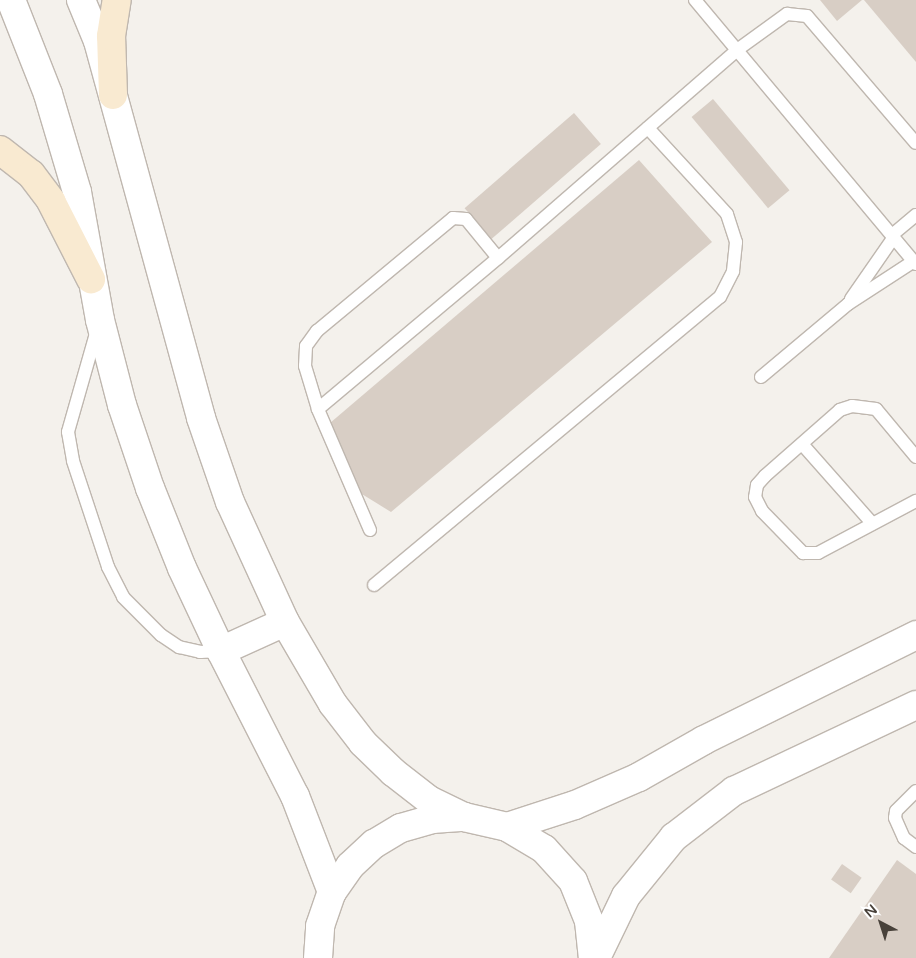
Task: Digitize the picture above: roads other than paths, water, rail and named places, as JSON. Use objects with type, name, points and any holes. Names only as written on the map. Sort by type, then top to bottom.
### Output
[{"type":"main road","points":[[113,95],[111,36],[117,0]]},
{"type":"main road","points":[[0,150],[31,174],[51,200],[91,279]]},
{"type":"street","points":[[11,0],[48,94],[76,192],[100,320],[122,405],[150,488],[182,568],[221,651],[295,796],[332,892]]},
{"type":"street","points":[[81,0],[98,41],[201,418],[230,502],[285,622],[333,704],[363,743],[392,772],[429,800],[464,818]]},
{"type":"street","points":[[221,651],[285,622]]},
{"type":"street","points":[[507,827],[575,805],[639,777],[704,740],[916,635]]},
{"type":"street","points":[[594,958],[626,896],[674,837],[734,791],[916,706]]},
{"type":"street","points":[[318,958],[320,926],[332,892],[350,866],[374,844],[394,832],[432,819],[464,818],[507,827],[544,849],[572,881],[589,921],[594,958]]},
{"type":"lane","points":[[695,0],[915,262],[848,304],[760,378]]},
{"type":"lane","points":[[318,409],[498,258],[737,50],[787,14],[807,16],[916,142]]},
{"type":"lane","points":[[374,585],[720,297],[733,271],[736,242],[727,214],[648,128]]},
{"type":"lane","points":[[848,304],[893,236],[916,215]]},
{"type":"lane","points":[[370,530],[318,409],[304,356],[311,338],[332,318],[453,218],[466,219],[498,258]]},
{"type":"lane","points":[[100,320],[68,432],[73,461],[108,567],[123,597],[161,635],[179,647],[200,652],[221,651]]},
{"type":"lane","points":[[916,457],[876,409],[864,405],[840,410],[757,485],[755,497],[762,510],[804,553],[818,553],[916,501]]},
{"type":"lane","points":[[802,444],[872,523]]},
{"type":"lane","points":[[916,791],[896,811],[895,818],[904,838],[916,847]]}]
